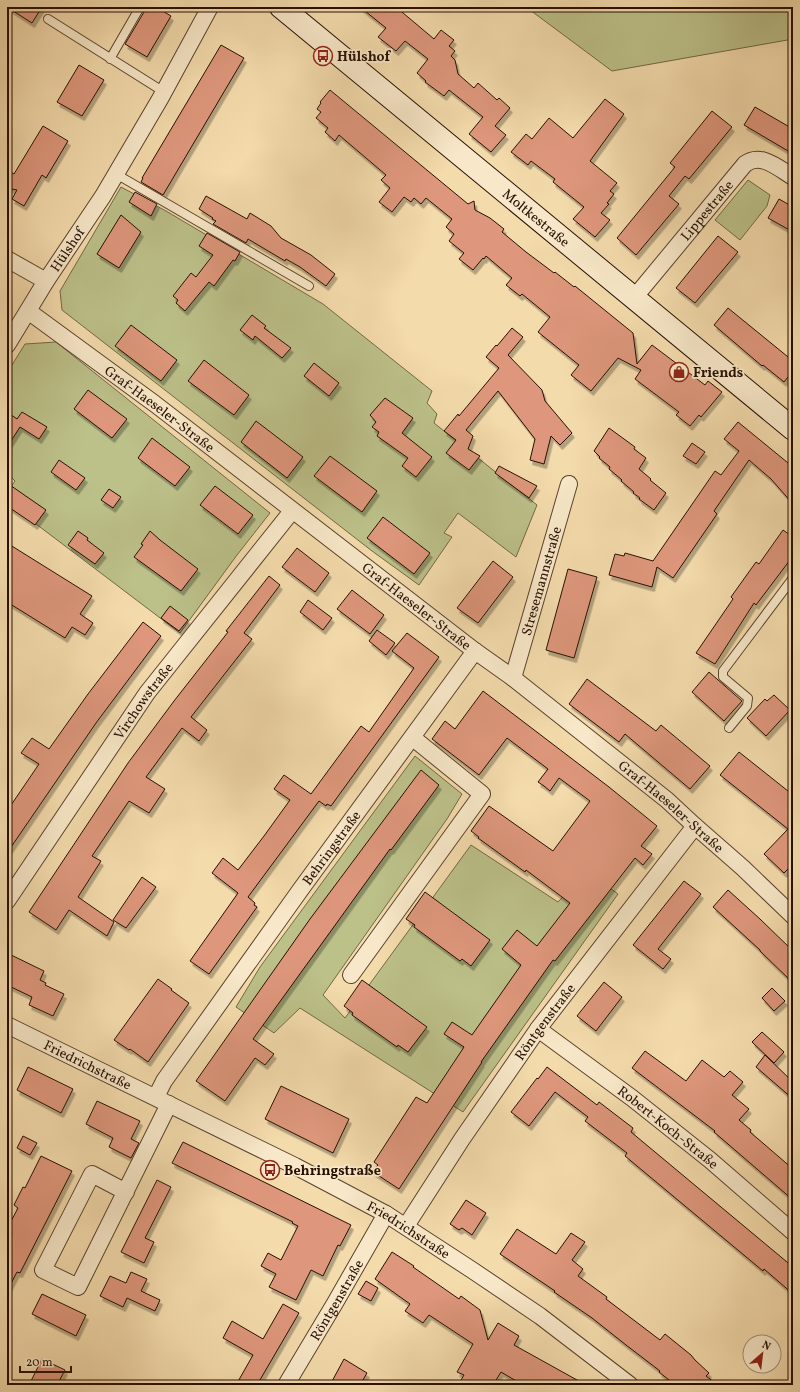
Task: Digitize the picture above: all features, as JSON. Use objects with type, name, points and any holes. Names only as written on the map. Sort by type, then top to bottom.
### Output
[{"type":"street","name":"Hülshof","points":[[7,345],[46,281],[103,196],[164,92],[210,7]]},
{"type":"street","name":"Moltkestraße","points":[[281,7],[793,429]]},
{"type":"street","name":"Lippestraße","points":[[634,298],[745,164],[751,159],[760,159],[768,162],[793,177]]},
{"type":"street","points":[[7,259],[46,281]]},
{"type":"street","name":"Graf-Haeseler-Straße","points":[[28,311],[155,404],[292,511],[513,678],[667,800],[743,868],[793,916]]},
{"type":"street","name":"Stresemannstraße","points":[[513,678],[569,484]]},
{"type":"street","name":"Virchowstraße","points":[[7,901],[147,694],[292,511]]},
{"type":"street","name":"Behringstraße","points":[[162,1100],[168,1074],[301,889],[476,651]]},
{"type":"street","points":[[351,975],[482,794],[413,738]]},
{"type":"street","name":"Röntgenstraße","points":[[406,1226],[462,1139],[538,1029],[695,826]]},
{"type":"street","name":"Friedrichstraße","points":[[7,1025],[295,1166],[386,1214],[540,1316],[630,1385]]},
{"type":"street","name":"Robert-Koch-Straße","points":[[538,1029],[632,1098],[710,1160],[793,1232]]},
{"type":"street","points":[[126,1192],[92,1174],[43,1270],[78,1287],[126,1192],[162,1100]]},
{"type":"street","name":"Röntgenstraße","points":[[286,1385],[386,1214]]},
{"type":"lane","points":[[110,58],[140,7]]},
{"type":"lane","points":[[48,19],[164,92]]},
{"type":"lane","points":[[116,174],[309,286]]},
{"type":"lane","points":[[729,728],[747,706],[748,698],[723,677],[723,671],[793,578]]},
{"type":"green space","points":[[526,7],[793,7],[793,39],[612,71]]},
{"type":"green space","points":[[748,180],[770,195],[767,206],[740,240],[715,220]]},
{"type":"green space","points":[[121,187],[166,211],[323,304],[432,391],[427,403],[437,414],[434,423],[537,505],[516,557],[458,513],[444,533],[452,537],[419,585],[372,551],[62,310],[60,291]]},
{"type":"green space","points":[[56,342],[270,513],[180,633],[7,502],[7,492],[15,481],[7,473],[7,373],[25,344]]},
{"type":"green space","points":[[415,756],[462,794],[447,819],[323,995],[345,1018],[471,845],[558,902],[587,871],[618,894],[463,1112],[300,1008],[274,1033],[236,1007],[260,967]]},
{"type":"building","points":[[7,7],[42,7],[32,23]]},
{"type":"building","points":[[147,7],[156,7],[171,16],[147,57],[125,44]]},
{"type":"building","points":[[360,7],[396,7],[434,39],[441,30],[454,40],[449,46],[455,51],[451,56],[455,60],[458,74],[474,88],[478,83],[497,100],[499,98],[510,108],[495,126],[506,135],[491,152],[469,134],[483,117],[449,90],[444,96],[425,82],[426,81],[417,73],[428,59],[405,41],[396,51],[378,37],[386,28]]},
{"type":"building","points":[[221,45],[244,58],[163,195],[141,182],[142,178]]},
{"type":"building","points":[[79,65],[104,80],[82,116],[57,102]]},
{"type":"building","points":[[330,90],[468,204],[474,201],[475,210],[490,218],[504,229],[502,232],[526,252],[574,287],[575,286],[633,333],[637,364],[652,345],[705,385],[708,381],[722,392],[701,417],[699,415],[690,426],[676,415],[679,412],[635,379],[641,370],[618,358],[591,391],[571,375],[579,365],[538,332],[550,317],[522,294],[520,296],[506,285],[512,278],[486,256],[473,270],[459,259],[464,253],[449,241],[454,234],[446,227],[452,219],[426,198],[421,204],[414,198],[411,202],[404,197],[392,212],[379,202],[390,188],[381,180],[386,175],[339,135],[335,141],[325,132],[328,128],[316,118],[321,112],[317,109],[321,103],[320,102]]},
{"type":"building","points":[[605,99],[624,114],[590,161],[617,183],[610,191],[614,194],[607,203],[609,204],[601,213],[610,220],[595,237],[573,219],[584,207],[553,182],[555,179],[531,161],[528,165],[511,152],[526,134],[532,139],[549,118],[573,138]]},
{"type":"building","points":[[755,107],[793,129],[793,143],[788,151],[744,125]]},
{"type":"building","points":[[712,111],[732,127],[689,179],[685,176],[669,196],[679,204],[636,255],[617,238],[675,167],[670,163]]},
{"type":"building","points":[[43,126],[68,141],[46,178],[42,175],[24,206],[12,199],[17,190],[7,188],[7,170],[14,174]]},
{"type":"building","points":[[135,192],[157,204],[151,216],[129,202]]},
{"type":"building","points":[[206,196],[247,219],[250,213],[271,226],[281,238],[311,255],[335,274],[326,286],[300,267],[286,259],[285,261],[248,239],[246,243],[213,224],[216,221],[199,209]]},
{"type":"building","points":[[779,199],[793,207],[793,232],[768,218]]},
{"type":"building","points":[[121,215],[141,232],[119,268],[97,254]]},
{"type":"building","points":[[207,233],[240,252],[235,261],[233,260],[214,286],[209,282],[185,311],[176,303],[178,300],[173,296],[191,273],[196,277],[213,255],[199,246]]},
{"type":"building","points":[[718,236],[738,252],[695,303],[676,288]]},
{"type":"building","points":[[728,308],[793,361],[793,371],[784,382],[763,365],[762,366],[714,325]]},
{"type":"building","points":[[252,315],[266,326],[264,328],[291,348],[282,358],[255,336],[253,340],[240,330]]},
{"type":"building","points":[[131,325],[177,360],[161,381],[115,346]]},
{"type":"building","points":[[512,328],[523,337],[508,355],[542,390],[545,401],[572,433],[560,445],[551,436],[544,464],[530,460],[535,439],[498,391],[466,430],[473,436],[468,449],[480,456],[469,470],[446,453],[456,440],[444,431],[458,414],[459,416],[499,368],[486,357]]},
{"type":"building","points":[[204,360],[249,395],[234,415],[188,381]]},
{"type":"building","points":[[314,363],[339,383],[329,396],[304,376]]},
{"type":"building","points":[[88,390],[127,419],[112,438],[74,409]]},
{"type":"building","points":[[385,398],[413,418],[402,433],[432,457],[416,477],[402,466],[408,458],[377,436],[379,432],[372,427],[376,422],[370,415]]},
{"type":"building","points":[[7,412],[17,419],[22,412],[47,427],[39,439],[20,427],[7,447]]},
{"type":"building","points":[[256,421],[303,457],[287,478],[241,442]]},
{"type":"building","points":[[738,422],[793,467],[793,504],[771,479],[749,460],[714,511],[717,514],[673,578],[657,567],[652,587],[609,575],[615,554],[624,556],[625,553],[653,561],[715,471],[721,475],[739,451],[724,439]]},
{"type":"building","points":[[609,428],[635,447],[634,449],[646,458],[639,469],[666,493],[654,510],[639,499],[640,498],[609,469],[610,467],[599,458],[600,457],[594,451]]},
{"type":"building","points":[[152,438],[190,467],[175,486],[138,458]]},
{"type":"building","points":[[692,443],[705,452],[696,464],[683,456]]},
{"type":"building","points":[[330,456],[377,491],[362,512],[314,476]]},
{"type":"building","points":[[59,460],[85,478],[76,490],[51,472]]},
{"type":"building","points":[[499,466],[537,486],[529,498],[495,473]]},
{"type":"building","points":[[7,483],[46,510],[35,525],[7,506]]},
{"type":"building","points":[[215,486],[253,515],[238,534],[200,505]]},
{"type":"building","points":[[109,489],[121,497],[113,508],[101,500]]},
{"type":"building","points":[[383,517],[430,553],[414,574],[367,538]]},
{"type":"building","points":[[783,530],[793,537],[793,556],[756,605],[754,603],[715,664],[696,653],[733,599],[731,597],[756,562],[759,564]]},
{"type":"building","points":[[78,531],[104,553],[95,564],[68,545]]},
{"type":"building","points":[[150,531],[198,569],[181,591],[134,557],[143,545],[141,544]]},
{"type":"building","points":[[7,543],[92,596],[80,614],[93,623],[85,635],[72,627],[65,638],[7,602]]},
{"type":"building","points":[[297,548],[329,573],[315,592],[282,567]]},
{"type":"building","points":[[493,561],[513,577],[478,623],[457,608]]},
{"type":"building","points":[[568,569],[597,577],[574,658],[546,650]]},
{"type":"building","points":[[269,576],[280,585],[244,633],[252,639],[191,717],[207,730],[199,741],[182,728],[146,777],[165,789],[149,813],[129,801],[92,856],[101,861],[78,897],[114,922],[107,936],[69,910],[56,930],[29,912],[128,763],[228,632],[226,631]]},
{"type":"building","points":[[352,590],[384,615],[370,634],[337,609]]},
{"type":"building","points":[[308,600],[332,618],[323,630],[300,612]]},
{"type":"building","points":[[170,606],[188,620],[179,631],[161,618]]},
{"type":"building","points":[[143,622],[161,636],[96,723],[7,853],[7,811],[39,764],[21,753],[32,738],[49,749],[88,694]]},
{"type":"building","points":[[377,630],[395,643],[386,655],[369,641]]},
{"type":"building","points":[[407,633],[439,657],[331,806],[327,804],[326,806],[319,801],[248,897],[257,907],[209,974],[190,961],[238,893],[212,873],[223,858],[238,870],[264,836],[290,800],[274,789],[284,775],[311,794],[361,726],[369,732],[414,668],[392,651]]},
{"type":"building","points":[[709,672],[742,701],[724,721],[692,692]]},
{"type":"building","points":[[587,679],[656,731],[661,725],[710,766],[690,789],[625,734],[619,742],[569,704]]},
{"type":"building","points":[[483,691],[609,787],[657,826],[641,846],[652,854],[643,865],[635,858],[555,961],[553,960],[481,1062],[399,1189],[373,1172],[378,1165],[374,1162],[416,1097],[427,1103],[464,1047],[444,1034],[452,1022],[472,1035],[521,965],[502,949],[517,930],[537,946],[570,903],[526,870],[525,872],[478,838],[479,837],[471,831],[489,806],[553,851],[590,801],[559,778],[550,791],[538,782],[548,769],[507,738],[479,775],[432,739],[445,721],[455,729]]},
{"type":"building","points":[[774,695],[790,710],[766,736],[747,718],[765,699],[767,701]]},
{"type":"building","points":[[739,752],[793,795],[793,864],[784,873],[764,854],[788,829],[720,775]]},
{"type":"building","points":[[421,770],[439,785],[391,850],[390,849],[253,1039],[274,1054],[265,1065],[255,1058],[225,1101],[196,1081],[310,919]]},
{"type":"building","points":[[142,877],[156,887],[126,928],[113,920]]},
{"type":"building","points":[[684,881],[701,894],[658,949],[671,959],[663,969],[633,945]]},
{"type":"building","points":[[728,890],[793,951],[793,983],[713,907]]},
{"type":"building","points":[[425,892],[490,940],[471,966],[462,959],[460,961],[414,927],[415,925],[406,919]]},
{"type":"building","points":[[7,953],[44,971],[40,980],[46,983],[45,985],[64,994],[53,1016],[29,1005],[32,997],[7,985]]},
{"type":"building","points":[[158,979],[189,1003],[148,1062],[114,1040]]},
{"type":"building","points":[[362,980],[427,1027],[408,1052],[398,1045],[397,1047],[352,1015],[353,1013],[344,1006]]},
{"type":"building","points":[[604,982],[622,997],[596,1031],[577,1016]]},
{"type":"building","points":[[772,988],[785,1001],[774,1011],[762,998]]},
{"type":"building","points":[[762,1032],[784,1052],[774,1063],[752,1042]]},
{"type":"building","points":[[645,1051],[686,1081],[702,1060],[724,1077],[730,1071],[743,1082],[732,1095],[749,1109],[739,1120],[751,1130],[750,1132],[793,1169],[793,1200],[714,1132],[715,1131],[632,1068]]},
{"type":"building","points":[[765,1055],[793,1082],[793,1099],[756,1067]]},
{"type":"building","points":[[28,1067],[73,1089],[61,1113],[17,1090]]},
{"type":"building","points":[[547,1067],[597,1105],[599,1102],[633,1128],[631,1132],[793,1267],[793,1294],[764,1269],[763,1271],[625,1156],[627,1153],[585,1121],[588,1117],[555,1092],[529,1126],[511,1112]]},
{"type":"building","points":[[281,1086],[349,1119],[333,1153],[265,1119]]},
{"type":"building","points":[[97,1101],[140,1121],[131,1139],[139,1143],[131,1158],[109,1147],[113,1138],[86,1124]]},
{"type":"building","points":[[23,1136],[37,1143],[30,1155],[17,1148]]},
{"type":"building","points":[[183,1142],[351,1225],[340,1246],[338,1245],[323,1276],[311,1270],[296,1300],[269,1287],[276,1274],[261,1266],[268,1253],[281,1260],[298,1226],[292,1223],[293,1222],[172,1163]]},
{"type":"building","points":[[41,1156],[72,1171],[20,1273],[17,1272],[7,1291],[7,1245],[12,1233],[7,1231],[7,1229],[18,1208],[14,1205],[23,1187],[25,1188]]},
{"type":"building","points":[[157,1180],[171,1187],[145,1238],[154,1242],[144,1263],[121,1252]]},
{"type":"building","points":[[466,1200],[486,1213],[472,1235],[462,1228],[459,1230],[450,1224]]},
{"type":"building","points":[[517,1229],[556,1254],[571,1233],[585,1242],[572,1260],[583,1269],[578,1276],[607,1297],[606,1299],[660,1340],[665,1334],[691,1355],[709,1373],[706,1376],[718,1385],[669,1385],[669,1380],[659,1372],[660,1371],[592,1318],[500,1254]]},
{"type":"building","points":[[392,1252],[459,1299],[461,1296],[480,1310],[488,1340],[498,1323],[519,1336],[514,1345],[586,1385],[523,1385],[501,1372],[493,1385],[458,1385],[464,1375],[457,1372],[473,1344],[429,1315],[423,1323],[405,1311],[410,1304],[375,1279]]},
{"type":"building","points":[[131,1272],[147,1279],[141,1291],[160,1300],[155,1311],[127,1298],[123,1307],[100,1296],[110,1276],[126,1283]]},
{"type":"building","points":[[366,1281],[378,1288],[371,1301],[358,1294]]},
{"type":"building","points":[[42,1294],[86,1315],[76,1336],[32,1314]]},
{"type":"building","points":[[283,1304],[299,1313],[257,1385],[236,1385],[253,1355],[223,1338],[232,1321],[263,1339]]},
{"type":"building","points":[[42,1359],[65,1370],[57,1385],[29,1385]]},
{"type":"building","points":[[344,1359],[367,1373],[360,1385],[330,1385]]},
{"type":"place","name":"Hülshof","points":[[323,56]]},
{"type":"place","name":"Friends","points":[[679,372]]},
{"type":"place","name":"Behringstraße","points":[[270,1170]]}]
